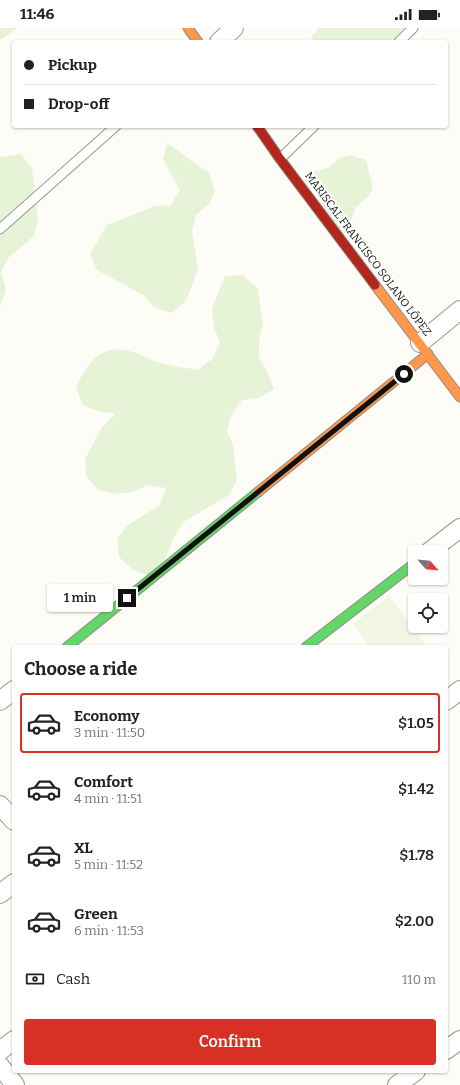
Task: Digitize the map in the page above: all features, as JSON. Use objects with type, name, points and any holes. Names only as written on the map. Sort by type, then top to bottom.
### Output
[{"type":"street","points":[[188,28],[197,40]]},
{"type":"street","points":[[221,40],[234,28]]},
{"type":"street","name":"MARISCAL FRANCISCO SOLANO LÓPEZ","points":[[258,128],[280,159],[460,397]]},
{"type":"street","points":[[68,645],[424,349],[460,310]]},
{"type":"street","points":[[438,545],[460,528]]},
{"type":"street","points":[[309,645],[408,568]]},
{"type":"street","points":[[448,699],[460,690]]},
{"type":"street","points":[[0,701],[12,692]]},
{"type":"street","points":[[0,805],[12,819]]},
{"type":"street","points":[[0,894],[12,885]]},
{"type":"street","points":[[448,1049],[460,1040]]},
{"type":"street","points":[[0,1052],[12,1042]]},
{"type":"street","points":[[0,1066],[15,1085]]},
{"type":"street","points":[[397,1085],[413,1073]]},
{"type":"lane","points":[[401,40],[413,28]]},
{"type":"lane","points":[[0,229],[114,128]]},
{"type":"lane","points":[[280,159],[312,128]]},
{"type":"green space","points":[[0,28],[18,28],[0,40]]},
{"type":"green space","points":[[319,28],[408,28],[398,40],[313,40],[311,38]]},
{"type":"green space","points":[[167,143],[209,173],[215,191],[210,203],[196,215],[192,232],[198,268],[186,301],[172,313],[155,308],[143,295],[97,270],[90,254],[107,225],[155,206],[171,205],[180,190],[163,159]]},
{"type":"green space","points":[[21,154],[32,168],[38,219],[34,236],[8,258],[1,272],[6,290],[0,307],[0,157]]},
{"type":"green space","points":[[350,155],[366,160],[373,188],[369,196],[355,208],[353,217],[347,225],[339,229],[306,179],[311,172],[328,168],[342,157]]},
{"type":"green space","points":[[243,275],[258,289],[263,325],[259,341],[259,358],[268,373],[274,389],[259,398],[242,400],[232,414],[227,430],[233,446],[237,480],[229,495],[185,521],[175,535],[162,566],[149,576],[133,570],[119,557],[117,539],[128,525],[160,505],[166,488],[148,485],[132,492],[115,494],[98,490],[86,476],[85,459],[102,427],[115,414],[98,411],[82,405],[76,387],[90,364],[102,353],[110,350],[119,349],[129,351],[161,363],[198,370],[212,359],[220,343],[214,327],[212,309],[225,276]]},
{"type":"green space","points":[[389,596],[408,622],[408,633],[417,633],[426,645],[369,645],[353,624]]},
{"type":"traffic: fast","points":[[69,645],[258,492]]},
{"type":"traffic: fast","points":[[309,645],[408,568]]},
{"type":"traffic: slow","points":[[188,28],[197,40]]},
{"type":"traffic: slow","points":[[375,285],[460,397]]},
{"type":"traffic: slow","points":[[258,492],[428,354]]},
{"type":"traffic: jam","points":[[258,128],[375,285]]},
{"type":"route","points":[[127,598],[404,374]]}]
